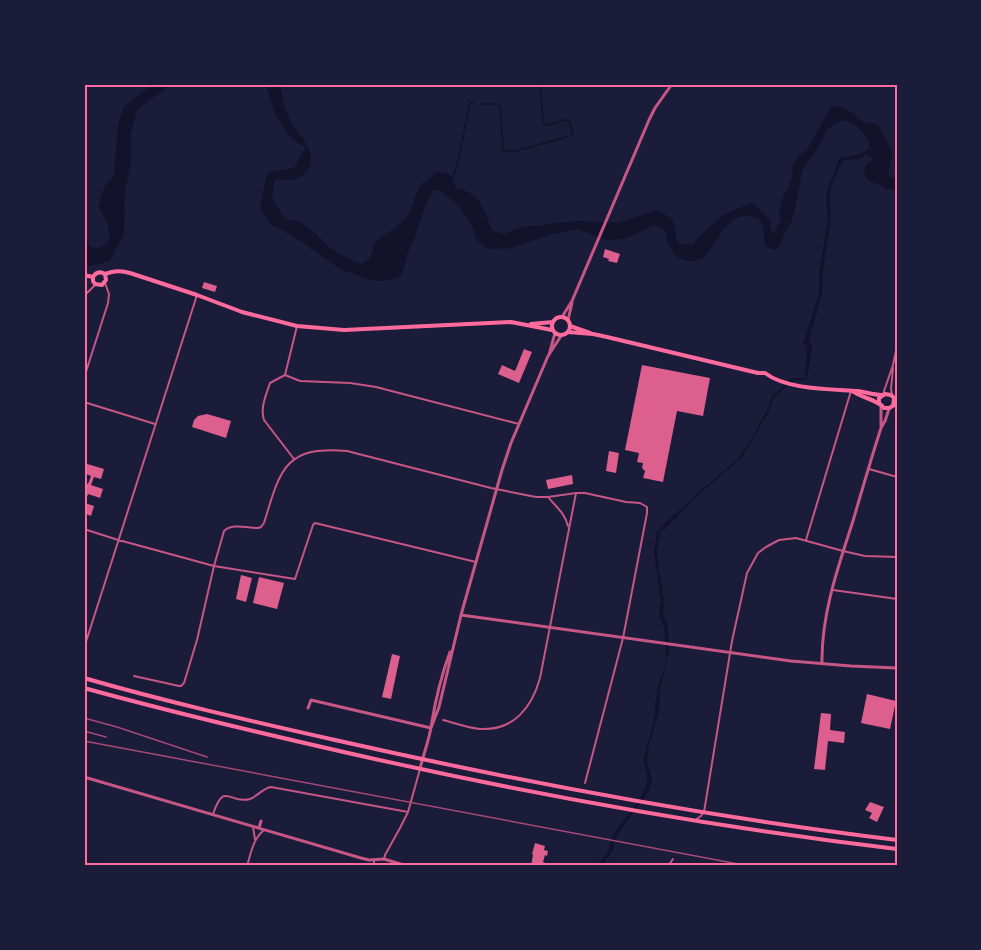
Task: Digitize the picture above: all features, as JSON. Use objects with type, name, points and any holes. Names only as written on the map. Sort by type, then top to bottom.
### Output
[{"type":"main road","points":[[105,274],[105,283],[95,285],[94,274],[120,270],[242,312],[297,326],[344,330],[512,322],[554,331],[561,336],[568,332],[593,334]]},
{"type":"main road","points":[[84,275],[93,277]]},
{"type":"main road","points":[[527,324],[553,322],[562,317],[568,320],[570,326],[568,332]]},
{"type":"main road","points":[[553,322],[554,331]]},
{"type":"main road","points":[[570,326],[593,334],[758,373],[763,377],[769,376],[800,386],[861,391],[873,395],[887,393],[894,399],[891,408]]},
{"type":"main road","points":[[851,391],[874,400],[886,409],[897,407]]},
{"type":"main road","points":[[880,405],[879,398],[882,395]]},
{"type":"main road","points":[[84,678],[239,718],[422,760],[634,801],[897,840]]},
{"type":"main road","points":[[84,688],[206,720],[420,769],[693,821],[897,849]]},
{"type":"street","points":[[562,317],[572,301],[609,218],[649,120],[672,84]]},
{"type":"street","points":[[84,378],[108,303],[105,283]]},
{"type":"street","points":[[84,296],[95,285]]},
{"type":"street","points":[[84,648],[197,295]]},
{"type":"street","points":[[568,320],[572,301]]},
{"type":"street","points":[[294,459],[264,420],[262,409],[270,383],[285,375],[297,326]]},
{"type":"street","points":[[384,859],[408,812],[431,728],[433,712],[496,489],[507,454],[548,356],[554,331]]},
{"type":"street","points":[[548,356],[561,336]]},
{"type":"street","points":[[882,395],[897,346]]},
{"type":"street","points":[[893,365],[891,389],[894,399]]},
{"type":"street","points":[[285,375],[300,381],[350,383],[375,387],[519,424]]},
{"type":"street","points":[[806,540],[851,391]]},
{"type":"street","points":[[84,402],[155,424]]},
{"type":"street","points":[[822,664],[825,622],[843,551],[881,428],[880,405]]},
{"type":"street","points":[[881,428],[891,408]]},
{"type":"street","points":[[134,676],[179,686],[184,683],[224,531],[232,526],[261,527],[278,479],[294,459],[307,452],[326,449],[346,451],[536,497],[585,493],[640,503],[647,510],[623,638],[585,783]]},
{"type":"street","points":[[869,469],[897,477]]},
{"type":"street","points":[[443,720],[478,729],[489,729],[506,725],[521,714],[530,703],[537,686],[576,493]]},
{"type":"street","points":[[548,497],[562,512],[568,528]]},
{"type":"street","points":[[84,529],[214,566],[295,579],[315,523],[476,562]]},
{"type":"street","points":[[693,821],[704,812],[730,652],[747,573],[753,560],[766,547],[779,540],[796,538],[866,556],[897,557]]},
{"type":"street","points":[[833,590],[897,598]]},
{"type":"street","points":[[461,615],[791,661],[897,668]]},
{"type":"street","points":[[308,708],[312,700],[431,728]]},
{"type":"street","points":[[84,777],[361,858],[384,859],[407,866]]},
{"type":"street","points":[[213,814],[221,797],[251,798],[271,787],[408,812]]},
{"type":"street","points":[[259,828],[261,820]]},
{"type":"street","points":[[252,826],[255,842]]},
{"type":"street","points":[[247,866],[255,842],[264,830]]},
{"type":"street","points":[[668,866],[673,859]]},
{"type":"street","points":[[374,866],[375,860]]},
{"type":"shaded area","points":[[153,84],[172,84],[137,109],[131,133],[131,164],[125,188],[124,234],[110,261],[85,267],[84,232],[90,247],[98,248],[107,245],[110,236],[107,222],[99,208],[105,186],[114,176],[118,126],[123,108]]},
{"type":"shaded area","points":[[266,84],[280,84],[286,112],[306,144],[311,159],[310,166],[301,177],[274,181],[272,198],[285,219],[294,220],[306,226],[335,252],[362,264],[371,257],[375,242],[400,224],[410,212],[419,187],[437,172],[450,176],[456,188],[471,193],[480,203],[492,230],[504,234],[522,227],[554,223],[578,221],[618,223],[657,210],[673,219],[677,240],[682,245],[693,244],[725,214],[752,203],[770,219],[771,230],[774,233],[781,219],[779,213],[784,193],[792,177],[793,165],[808,148],[831,107],[842,107],[866,124],[870,122],[879,126],[891,151],[888,173],[891,178],[897,179],[897,188],[888,189],[869,181],[864,170],[867,163],[873,160],[870,156],[865,155],[860,159],[844,160],[831,188],[831,214],[822,293],[809,340],[812,346],[807,379],[794,380],[774,397],[767,415],[742,457],[660,532],[657,554],[669,649],[660,691],[659,712],[648,749],[647,761],[652,779],[649,791],[616,837],[613,850],[602,866],[597,866],[609,850],[612,836],[641,797],[647,783],[643,760],[653,726],[657,691],[666,661],[654,553],[657,532],[738,459],[752,438],[772,396],[792,378],[805,378],[807,346],[803,344],[819,293],[819,272],[828,221],[827,190],[839,160],[864,152],[870,147],[869,142],[861,130],[844,120],[827,130],[815,153],[803,168],[791,223],[776,250],[765,244],[764,229],[759,220],[746,216],[732,221],[706,255],[695,260],[687,261],[676,256],[669,245],[666,231],[654,225],[629,237],[609,241],[577,229],[549,235],[510,248],[488,249],[476,240],[472,225],[458,206],[440,190],[434,190],[426,204],[402,274],[397,278],[380,281],[340,269],[292,235],[269,223],[260,208],[267,173],[294,168],[306,147],[294,141],[276,117]]},
{"type":"building","points":[[605,249],[620,254],[617,263],[603,257]]},
{"type":"building","points":[[204,282],[217,286],[215,292],[202,288]]},
{"type":"building","points":[[524,349],[532,352],[519,383],[498,374],[502,365],[515,371]]},
{"type":"building","points":[[642,365],[710,378],[703,416],[677,411],[663,482],[643,478],[645,471],[642,468],[643,463],[637,462],[639,453],[625,450]]},
{"type":"building","points":[[207,414],[231,421],[226,438],[192,427],[198,416]]},
{"type":"building","points":[[609,451],[619,453],[616,473],[606,471]]},
{"type":"building","points":[[84,463],[104,469],[101,479],[94,477],[91,485],[103,489],[100,498],[88,494],[85,503],[94,506],[91,516],[84,513],[84,482],[88,484],[91,476],[84,473]]},
{"type":"building","points":[[572,475],[573,484],[548,489],[546,480]]},
{"type":"building","points":[[241,575],[252,578],[246,602],[236,599]]},
{"type":"building","points":[[259,577],[284,583],[277,609],[253,603]]},
{"type":"building","points":[[392,654],[400,656],[391,699],[382,697]]},
{"type":"building","points":[[867,694],[896,701],[890,729],[861,723]]},
{"type":"building","points":[[821,713],[831,714],[830,730],[845,732],[844,743],[828,741],[825,770],[814,769]]},
{"type":"building","points":[[870,802],[884,807],[877,822],[869,818],[872,813],[865,810]]},
{"type":"building","points":[[535,843],[545,846],[544,850],[548,851],[543,862],[544,866],[531,866]]},
{"type":"waterway","points":[[482,104],[500,106],[505,151],[516,151],[573,135],[569,119],[543,124],[540,84]]},
{"type":"waterway","points":[[453,177],[470,103],[474,103]]},
{"type":"railway","points":[[84,718],[207,757]]},
{"type":"railway","points":[[84,731],[106,737]]},
{"type":"railway","points":[[84,741],[749,866]]}]
